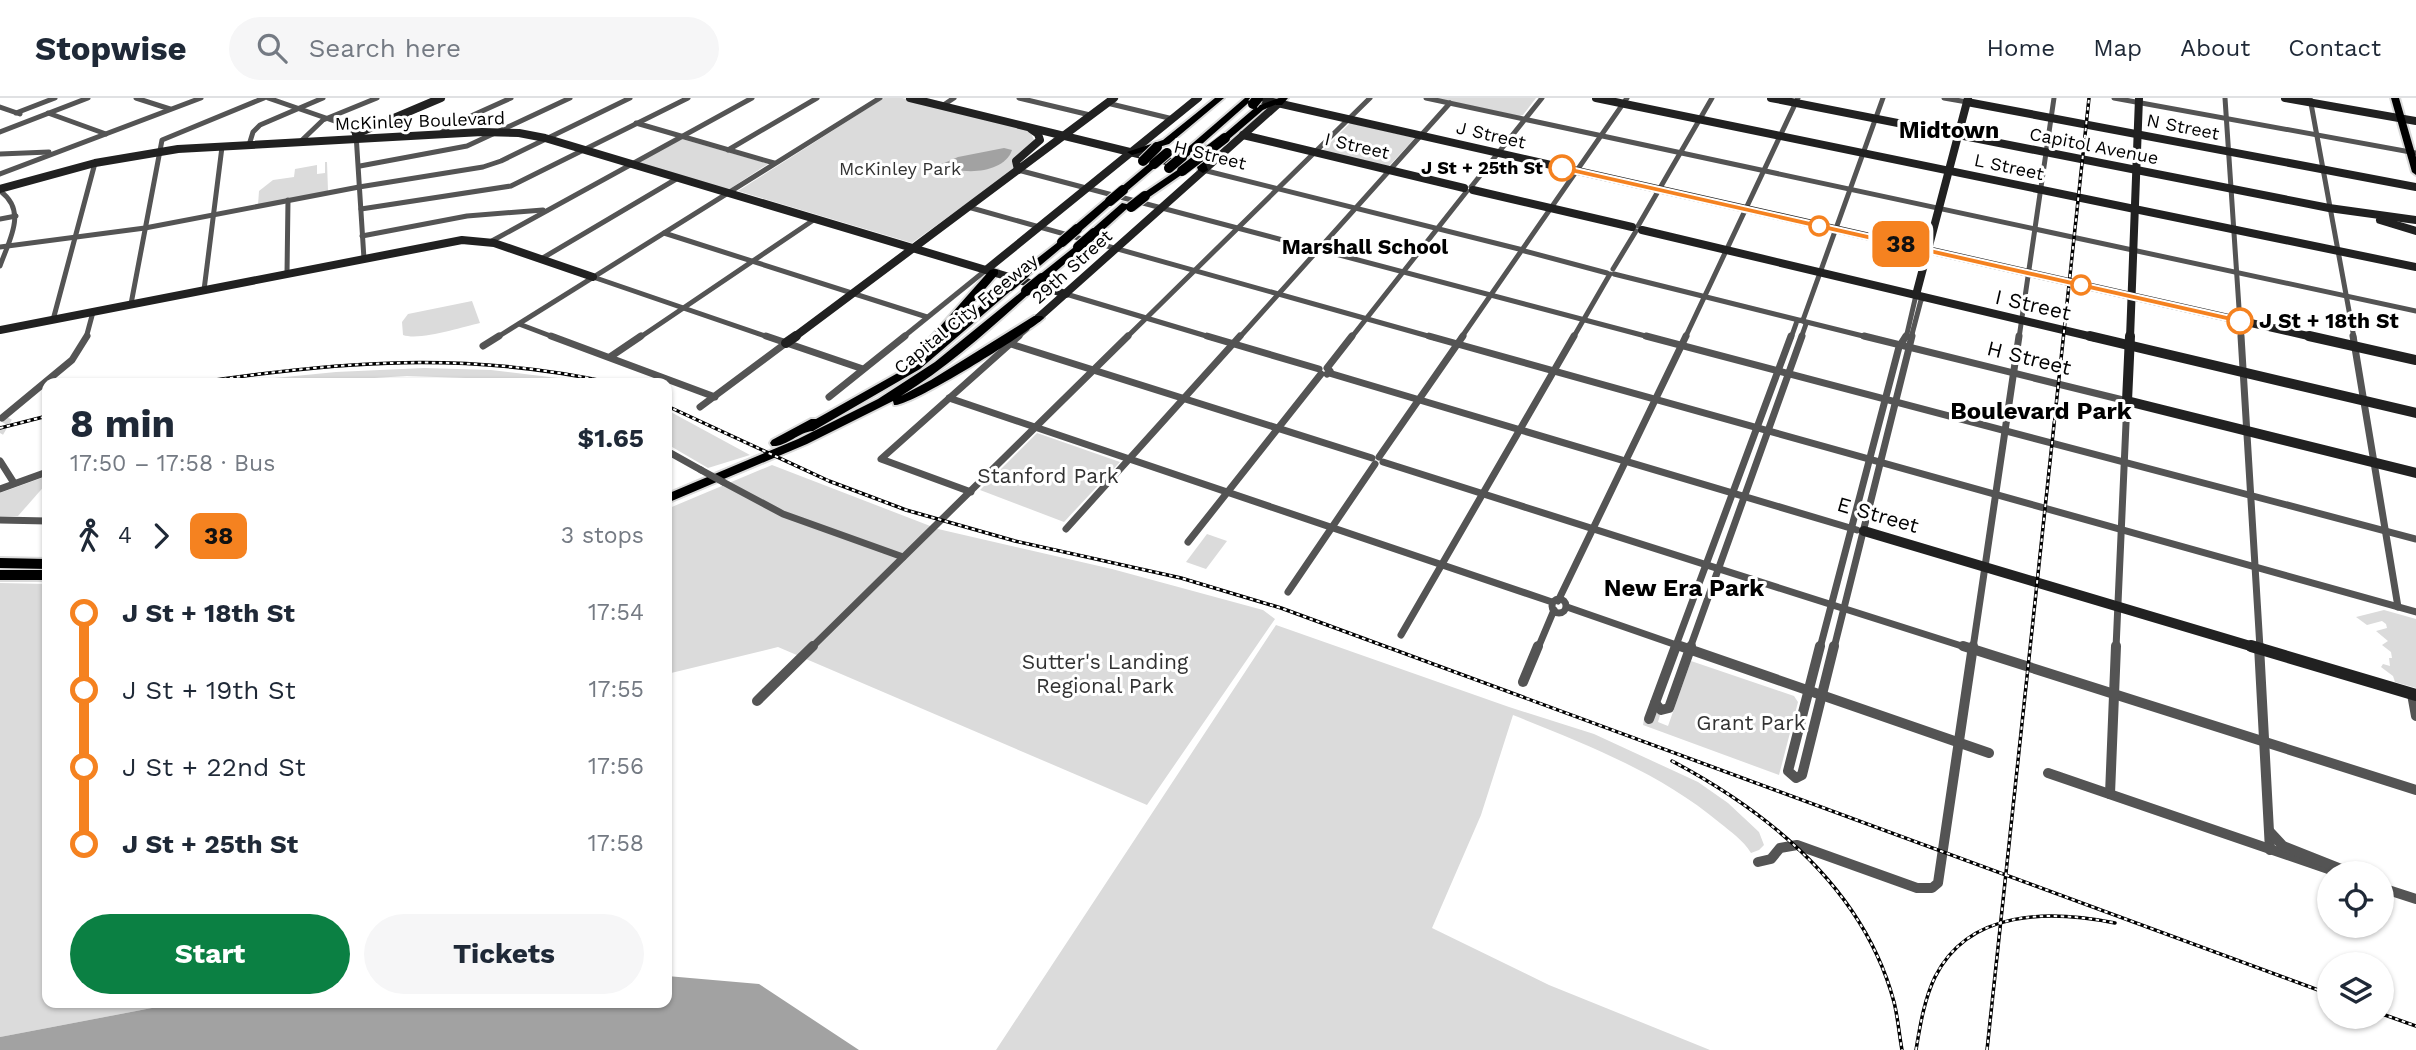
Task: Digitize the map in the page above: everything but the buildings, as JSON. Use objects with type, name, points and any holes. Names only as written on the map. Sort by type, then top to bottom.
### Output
[{"type":"highway","points":[[1120,189],[1143,161],[1193,114],[1205,98]]},
{"type":"highway","points":[[1132,152],[1166,142],[1227,98]]},
{"type":"highway","name":"Capital City Freeway","points":[[672,489],[819,424],[898,379],[934,353],[1227,98]]},
{"type":"highway","points":[[1142,195],[1182,171],[1225,138],[1254,101]]},
{"type":"highway","points":[[1203,170],[1199,162],[1202,151],[1254,101]]},
{"type":"highway","points":[[1142,195],[1182,157],[1254,101],[1280,101]]},
{"type":"highway","name":"Capital City Freeway","points":[[672,497],[810,438],[881,403],[918,380],[1142,195]]},
{"type":"highway","points":[[776,443],[849,404],[909,364],[934,342],[990,271]]},
{"type":"highway","points":[[810,438],[859,421],[916,393],[1038,318]]},
{"type":"highway","points":[[0,563],[42,564]]},
{"type":"highway","points":[[0,575],[42,575]]},
{"type":"main road","points":[[357,136],[441,98]]},
{"type":"main road","name":"H Street","points":[[910,98],[1203,170]]},
{"type":"main road","points":[[990,271],[1014,248],[1198,98]]},
{"type":"main road","name":"L Street","points":[[1596,98],[1625,101],[1780,136],[2416,267]]},
{"type":"main road","name":"Capitol Avenue","points":[[1771,98],[1797,100],[1875,118],[2329,208],[2387,220],[2416,231]]},
{"type":"main road","points":[[2285,98],[2310,100],[2416,121]]},
{"type":"main road","points":[[2395,98],[2413,152],[2416,172]]},
{"type":"main road","points":[[1921,296],[1928,250],[1968,100]]},
{"type":"main road","name":"N Street","points":[[1968,100],[2416,187]]},
{"type":"main road","points":[[2127,401],[2139,100]]},
{"type":"main road","points":[[786,343],[1110,101]]},
{"type":"main road","name":"J Street","points":[[1280,101],[1349,120],[2416,360]]},
{"type":"main road","name":"29th Street","points":[[1038,318],[1280,101]]},
{"type":"main road","points":[[1018,170],[1016,161],[1040,140],[1036,133],[1021,125]]},
{"type":"main road","name":"McKinley Boulevard","points":[[0,190],[95,163],[159,151],[357,136],[496,132],[544,138],[913,248]]},
{"type":"main road","name":"I Street","points":[[1242,135],[2364,404],[2416,413]]},
{"type":"main road","name":"Capitol Avenue","points":[[2387,220],[2416,220]]},
{"type":"main road","points":[[0,330],[457,241],[490,242],[593,277]]},
{"type":"main road","name":"E Street","points":[[913,248],[1066,294]]},
{"type":"main road","name":"H Street","points":[[2127,401],[2416,473]]},
{"type":"main road","name":"E Street","points":[[1858,530],[2414,694]]},
{"type":"street","points":[[16,113],[55,98]]},
{"type":"street","points":[[0,132],[88,98]]},
{"type":"street","points":[[136,98],[170,109]]},
{"type":"street","points":[[0,174],[201,98]]},
{"type":"street","points":[[131,304],[161,141],[165,137],[266,98],[301,107],[350,127],[357,136],[364,258]]},
{"type":"street","points":[[249,145],[256,128],[323,98]]},
{"type":"street","points":[[299,142],[307,130],[377,98]]},
{"type":"street","points":[[440,134],[451,125],[511,98]]},
{"type":"street","points":[[360,166],[458,149],[570,98]]},
{"type":"street","points":[[3,246],[145,228],[359,187],[483,167],[631,98]]},
{"type":"street","points":[[360,209],[504,188],[688,98]]},
{"type":"street","points":[[490,242],[751,98]]},
{"type":"street","points":[[728,150],[817,98]]},
{"type":"street","points":[[483,346],[880,98]]},
{"type":"street","points":[[942,106],[954,98]]},
{"type":"street","points":[[1018,98],[1090,115]]},
{"type":"street","points":[[757,701],[1039,426],[1098,372],[1147,318],[1370,98]]},
{"type":"street","points":[[1426,98],[2416,312]]},
{"type":"street","points":[[1188,542],[1542,98]]},
{"type":"street","points":[[1401,635],[1712,98]]},
{"type":"street","points":[[1655,703],[1658,709],[1668,708],[1789,373],[1805,325],[1803,320],[1883,98]]},
{"type":"street","name":"N Street","points":[[1944,98],[1968,100]]},
{"type":"street","points":[[1758,862],[1771,859],[1780,848],[1797,845],[1909,886],[1928,889],[1936,886],[2054,98]]},
{"type":"street","points":[[2114,98],[2139,100],[2227,119],[2413,152]]},
{"type":"street","points":[[2225,98],[2238,273],[2270,849]]},
{"type":"street","points":[[1523,682],[1797,100]]},
{"type":"street","points":[[2310,100],[2355,346],[2398,607]]},
{"type":"street","points":[[1110,101],[1173,119]]},
{"type":"street","points":[[1288,592],[1625,101]]},
{"type":"street","points":[[1066,529],[1319,249],[1360,209],[1390,170],[1450,103]]},
{"type":"street","points":[[0,107],[33,119]]},
{"type":"street","points":[[48,113],[106,134]]},
{"type":"street","points":[[636,124],[774,163]]},
{"type":"street","points":[[204,290],[222,147]]},
{"type":"street","points":[[0,154],[60,151]]},
{"type":"street","points":[[53,320],[95,163]]},
{"type":"street","points":[[1018,170],[2416,539]]},
{"type":"street","name":"H Street","points":[[1203,170],[2127,401]]},
{"type":"street","points":[[541,259],[678,178]]},
{"type":"street","points":[[0,190],[15,202],[16,216],[3,246],[0,266]]},
{"type":"street","points":[[287,274],[289,200]]},
{"type":"street","points":[[968,207],[2416,612]]},
{"type":"street","points":[[362,236],[457,218],[546,210]]},
{"type":"street","points":[[0,219],[16,216]]},
{"type":"street","points":[[610,357],[815,219]]},
{"type":"street","points":[[664,233],[928,317]]},
{"type":"street","points":[[829,397],[990,271]]},
{"type":"street","points":[[593,277],[863,369]]},
{"type":"street","name":"E Street","points":[[1066,294],[1858,530]]},
{"type":"street","points":[[1901,344],[1896,401],[1881,463],[1858,530],[1832,605],[1788,771],[1794,777],[1801,776],[1844,609],[1858,530],[1871,460],[1886,399],[1901,344],[1921,296]]},
{"type":"street","points":[[51,378],[81,349],[93,312]]},
{"type":"street","name":"29th Street","points":[[971,492],[881,459],[1038,318]]},
{"type":"street","points":[[1649,719],[1797,321],[1803,320]]},
{"type":"street","points":[[519,324],[665,378]]},
{"type":"street","points":[[701,407],[786,343]]},
{"type":"street","points":[[1010,344],[2416,790]]},
{"type":"street","points":[[672,381],[715,397]]},
{"type":"street","points":[[6,417],[42,385]]},
{"type":"street","points":[[949,398],[1039,426],[1227,494],[1989,753]]},
{"type":"street","points":[[2110,794],[2127,401]]},
{"type":"street","points":[[672,455],[783,514],[904,557]]},
{"type":"street","points":[[0,461],[14,483]]},
{"type":"street","points":[[0,489],[42,474]]},
{"type":"street","points":[[0,520],[42,521]]},
{"type":"street","points":[[2414,694],[2416,716]]},
{"type":"street","points":[[1796,739],[1810,744]]},
{"type":"street","points":[[2048,773],[2317,865]]},
{"type":"street","points":[[2268,830],[2283,846],[2321,861]]},
{"type":"street","points":[[2394,891],[2416,899]]},
{"type":"green space","name":"McKinley Park","points":[[884,98],[902,98],[1020,128],[1030,131],[1035,142],[1013,160],[1013,170],[912,243],[738,191]]},
{"type":"green space","points":[[1435,98],[1536,98],[1523,115],[1519,116]]},
{"type":"green space","points":[[1350,123],[1415,138],[1389,166],[1325,152],[1323,150]]},
{"type":"green space","points":[[682,139],[768,164],[728,190],[637,162]]},
{"type":"green space","points":[[325,162],[328,191],[258,205],[259,191],[273,180],[294,177],[295,169],[317,165],[317,174],[325,173]]},
{"type":"green space","points":[[472,301],[480,323],[430,335],[403,335],[402,322],[408,314]]},
{"type":"green space","points":[[424,368],[491,370],[557,378],[274,378]]},
{"type":"green space","points":[[672,413],[750,455],[708,468],[672,447]]},
{"type":"green space","name":"Stanford Park","points":[[1037,433],[1120,462],[1064,522],[980,490]]},
{"type":"green space","name":"Sutter's Landing Regional Park","points":[[772,465],[938,529],[1112,569],[1263,610],[1275,619],[1147,805],[778,647],[672,673],[672,507]]},
{"type":"green space","points":[[42,478],[42,489],[18,516],[0,516],[0,493]]},
{"type":"green space","points":[[1207,534],[1227,541],[1206,569],[1186,562]]},
{"type":"green space","points":[[0,583],[42,584],[42,1008],[152,1008],[0,1037]]},
{"type":"green space","points":[[2384,610],[2416,619],[2416,688],[2395,682],[2393,676],[2381,667],[2383,664],[2390,666],[2389,658],[2392,658],[2391,652],[2382,645],[2388,641],[2376,631],[2387,628],[2386,624],[2382,621],[2367,625],[2356,617]]},
{"type":"green space","points":[[1276,625],[1594,734],[1698,782],[1728,803],[1759,832],[1764,845],[1751,853],[1733,833],[1697,805],[1647,774],[1513,715],[1481,815],[1432,928],[1549,985],[1710,1050],[996,1050]]},
{"type":"green space","name":"Grant Park","points":[[1691,661],[1794,696],[1798,702],[1779,775],[1643,725],[1644,719],[1652,722],[1656,713],[1660,715],[1658,722],[1668,726]]},
{"type":"shaded area","points":[[1004,148],[1012,150],[1000,164],[991,168],[970,171],[942,164],[958,157]]},
{"type":"shaded area","points":[[672,976],[759,984],[859,1050],[0,1050],[0,1037],[152,1008],[672,1008]]},
{"type":"tunnel","points":[[0,433],[10,416]]},
{"type":"railway","points":[[2006,875],[2089,98]]},
{"type":"railway","points":[[229,378],[302,369],[404,363],[506,366],[586,378]]},
{"type":"railway","points":[[672,408],[829,481],[906,510],[1015,541],[1181,578],[1281,608],[2006,875]]},
{"type":"railway","points":[[0,428],[42,417]]},
{"type":"railway","points":[[1672,761],[1744,805],[1808,859],[1836,890],[1860,924],[1880,962],[1894,1002],[1902,1050]]},
{"type":"railway","points":[[2001,924],[2006,875]]},
{"type":"railway","points":[[2006,875],[2317,990]]},
{"type":"railway","points":[[2001,924],[2038,916],[2064,916],[2115,923]]},
{"type":"railway","points":[[1916,1050],[1925,1004],[1935,977],[1950,955],[1968,938],[2001,924]]},
{"type":"railway","points":[[1987,1050],[2001,924]]},
{"type":"railway","points":[[2394,1018],[2416,1026]]},
{"type":"bus line","name":"38","points":[[1562,168],[2240,321]]},
{"type":"place","name":"J St + 25th St","points":[[1562,168]]},
{"type":"place","name":"J St + 18th St","points":[[2240,321]]},
{"type":"district","name":"Midtown","points":[[1949,130]]},
{"type":"district","name":"Marshall School","points":[[1365,247]]},
{"type":"district","name":"Boulevard Park","points":[[2041,411]]},
{"type":"district","name":"New Era Park","points":[[1684,588]]}]
